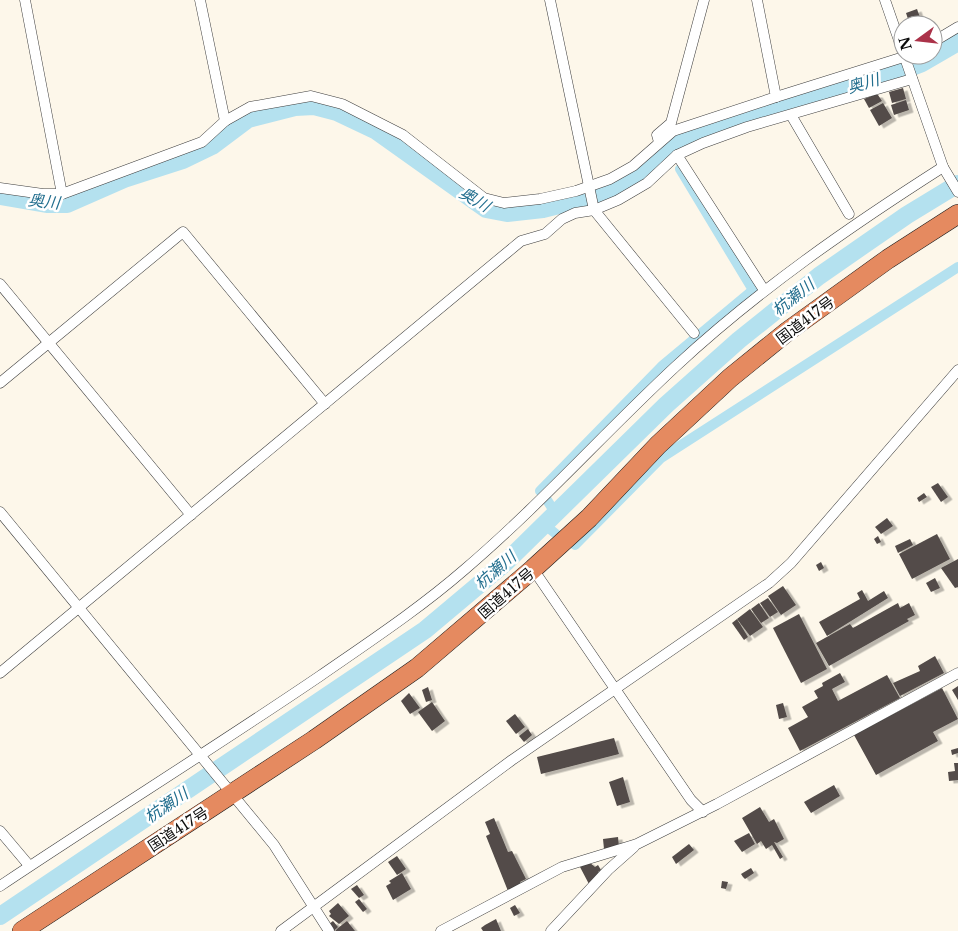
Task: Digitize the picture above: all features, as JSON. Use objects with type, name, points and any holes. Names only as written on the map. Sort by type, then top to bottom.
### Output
[{"type":"highway","name":"国道417号","points":[[22,931],[227,788],[314,740],[417,668],[533,570],[589,518],[658,445],[730,378],[788,331],[873,270],[958,214]]},
{"type":"street","points":[[25,0],[62,194]]},
{"type":"street","points":[[200,0],[225,121]]},
{"type":"street","points":[[550,0],[588,189],[594,210],[694,333]]},
{"type":"street","points":[[659,142],[657,135],[671,123],[704,0]]},
{"type":"street","points":[[757,0],[776,97]]},
{"type":"street","points":[[884,0],[893,23]]},
{"type":"street","points":[[943,36],[958,27]]},
{"type":"street","points":[[0,188],[43,194],[62,194],[202,142],[225,121],[250,107],[311,96],[342,104],[403,135],[484,198],[504,203],[540,199],[588,189],[610,179],[633,166],[673,131],[893,60]]},
{"type":"street","points":[[908,65],[944,169],[958,192]]},
{"type":"street","points":[[0,673],[521,241],[545,234],[562,219],[575,213],[594,210],[618,200],[647,183],[678,156],[703,143],[912,79]]},
{"type":"street","points":[[791,115],[849,214]]},
{"type":"street","points":[[678,156],[764,290]]},
{"type":"street","points":[[0,886],[201,757],[381,634],[463,571],[543,498],[677,365],[764,290],[873,212],[944,169]]},
{"type":"street","points":[[0,383],[183,232],[325,404]]},
{"type":"street","points":[[0,284],[191,515]]},
{"type":"street","points":[[281,931],[512,760],[769,583],[791,563],[958,370]]},
{"type":"street","points":[[0,512],[274,845],[329,931]]},
{"type":"street","points":[[533,570],[691,800],[702,812]]},
{"type":"street","points":[[441,931],[562,867],[637,844],[702,812],[958,673]]},
{"type":"street","points":[[0,831],[26,863]]},
{"type":"street","points":[[551,931],[608,870],[637,844]]},
{"type":"building","points":[[917,9],[919,15],[907,15],[906,13]]},
{"type":"building","points":[[903,88],[906,99],[892,103],[889,92]]},
{"type":"building","points":[[878,95],[882,101],[869,108],[864,99]]},
{"type":"building","points":[[906,100],[909,110],[894,115],[891,105]]},
{"type":"building","points":[[883,103],[892,118],[879,126],[870,110]]},
{"type":"building","points":[[938,483],[948,497],[941,502],[931,487]]},
{"type":"building","points":[[924,493],[927,497],[919,502],[917,498]]},
{"type":"building","points":[[887,518],[893,526],[881,534],[875,527]]},
{"type":"building","points":[[937,534],[950,559],[912,579],[899,554]]},
{"type":"building","points":[[878,536],[881,542],[877,544],[874,539]]},
{"type":"building","points":[[910,539],[913,545],[898,553],[895,546]]},
{"type":"building","points":[[958,559],[958,587],[955,588],[941,568]]},
{"type":"building","points":[[821,562],[824,568],[819,571],[816,565]]},
{"type":"building","points":[[935,578],[940,588],[931,592],[926,583]]},
{"type":"building","points":[[783,586],[796,605],[781,615],[768,596]]},
{"type":"building","points":[[862,590],[868,601],[884,591],[888,598],[827,636],[819,622],[860,599],[857,593]]},
{"type":"building","points":[[768,598],[778,612],[770,617],[760,603]]},
{"type":"building","points":[[759,603],[769,618],[761,623],[751,609]]},
{"type":"building","points":[[898,603],[900,608],[909,603],[915,615],[907,619],[909,621],[829,666],[816,643],[850,624],[853,628]]},
{"type":"building","points":[[750,609],[763,627],[750,636],[737,619]]},
{"type":"building","points":[[799,614],[827,669],[801,683],[773,628]]},
{"type":"building","points":[[737,619],[748,637],[744,640],[732,623]]},
{"type":"building","points":[[935,656],[944,673],[900,696],[893,683],[920,671],[918,666]]},
{"type":"building","points":[[840,673],[845,682],[832,689],[838,701],[887,675],[900,698],[800,751],[788,728],[808,717],[802,707],[818,698],[814,691],[823,686],[822,683]]},
{"type":"building","points":[[958,686],[958,700],[952,690]]},
{"type":"building","points":[[428,687],[432,700],[426,702],[422,690]]},
{"type":"building","points":[[942,688],[958,719],[933,732],[938,741],[876,775],[854,735]]},
{"type":"building","points":[[409,693],[420,708],[410,714],[401,701]]},
{"type":"building","points":[[432,702],[445,721],[432,731],[418,712]]},
{"type":"building","points":[[783,703],[787,717],[779,719],[776,705]]},
{"type":"building","points":[[515,714],[525,727],[516,734],[506,721]]},
{"type":"building","points":[[528,729],[532,735],[524,742],[519,736]]},
{"type":"building","points":[[614,738],[619,754],[541,774],[537,757]]},
{"type":"building","points":[[958,748],[958,753],[952,755],[951,750]]},
{"type":"building","points":[[954,763],[958,763],[958,780],[949,781],[948,772],[955,771]]},
{"type":"building","points":[[623,777],[630,802],[617,806],[609,782]]},
{"type":"building","points":[[834,785],[840,796],[811,813],[804,802]]},
{"type":"building","points":[[760,807],[769,822],[774,819],[784,839],[777,843],[774,842],[783,857],[780,859],[772,845],[766,849],[761,841],[757,844],[742,818]]},
{"type":"building","points":[[494,818],[508,852],[512,851],[526,879],[520,882],[522,886],[508,891],[486,836],[490,834],[485,822]]},
{"type":"building","points":[[749,833],[755,844],[742,852],[734,841]]},
{"type":"building","points":[[618,837],[619,847],[604,849],[603,839]]},
{"type":"building","points":[[689,844],[694,850],[676,864],[672,857]]},
{"type":"building","points":[[397,856],[406,869],[397,875],[388,862]]},
{"type":"building","points":[[589,862],[595,867],[598,865],[601,870],[598,872],[600,876],[592,880],[594,884],[590,886],[580,867]]},
{"type":"building","points":[[751,868],[754,873],[745,879],[741,874]]},
{"type":"building","points":[[402,873],[411,889],[393,900],[386,886],[391,883],[389,881]]},
{"type":"building","points":[[722,881],[728,882],[726,889],[721,888]]},
{"type":"building","points":[[357,885],[364,895],[359,898],[351,889]]},
{"type":"building","points":[[359,899],[367,909],[363,912],[355,902]]},
{"type":"building","points":[[338,903],[349,916],[339,924],[329,916],[331,914],[329,911]]},
{"type":"building","points":[[515,905],[520,913],[514,916],[510,908]]},
{"type":"building","points":[[496,919],[501,931],[483,931],[481,928]]},
{"type":"building","points":[[333,921],[338,927],[334,931],[329,924]]},
{"type":"building","points":[[347,921],[355,931],[335,931],[338,928]]},
{"type":"waterway","name":"奥川","points":[[0,196],[48,204],[67,204],[124,179],[183,160],[212,146],[248,119],[295,107],[314,106],[337,112],[375,130],[486,209],[507,213],[543,209],[615,191],[649,169],[681,142],[709,127],[896,73],[922,63],[958,42]]},
{"type":"waterway","points":[[540,491],[663,365],[753,290],[680,169]]},
{"type":"waterway","name":"杭瀬川","points":[[0,916],[425,630],[506,562],[666,405],[739,340],[819,276],[907,215],[958,184]]},
{"type":"waterway","points":[[575,545],[661,458],[958,267]]},
{"type":"waterway","points":[[547,500],[556,514]]},
{"type":"waterway","points":[[545,525],[556,534]]}]
